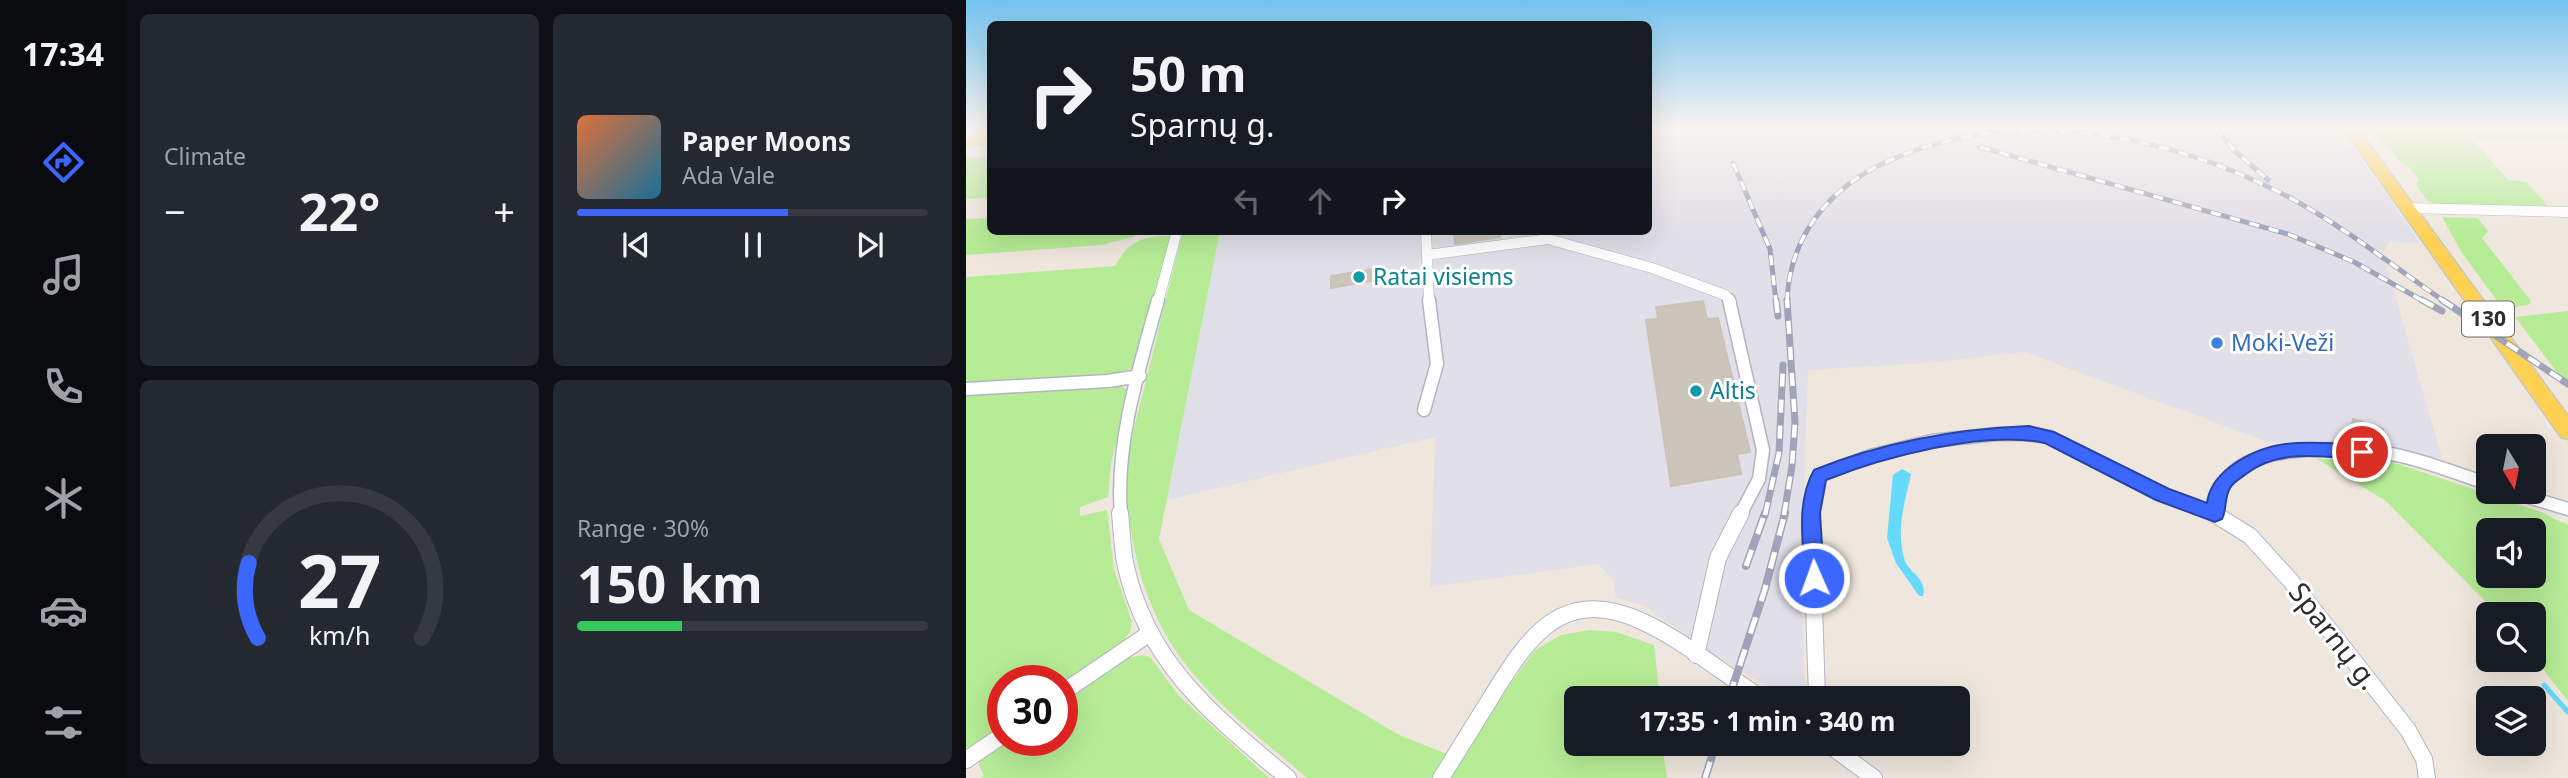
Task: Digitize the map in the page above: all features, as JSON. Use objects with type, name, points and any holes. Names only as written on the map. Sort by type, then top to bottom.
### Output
[{"type":"main road","name":"130","points":[[2376,164],[2568,431]]},
{"type":"street","points":[[2408,208],[2568,212]]},
{"type":"street","points":[[1176,235],[1121,460],[1120,531],[1127,572],[1150,633],[1172,669],[1217,719],[1289,778]]},
{"type":"street","points":[[1424,410],[1437,364],[1426,235]]},
{"type":"street","points":[[1427,255],[1548,239],[1652,268],[1725,295],[1732,303],[1763,450],[1759,479],[1718,558],[1696,655]]},
{"type":"street","points":[[966,389],[1108,381],[1140,376]]},
{"type":"street","name":"Sparnų g.","points":[[1817,686],[1811,513],[1815,484],[1820,475],[1831,469],[1938,441],[1993,433],[2029,433],[2049,437],[2163,495],[2215,514],[2250,536],[2290,580],[2408,730],[2421,750],[2427,778]]},
{"type":"street","points":[[2215,514],[2217,498],[2224,481],[2231,474],[2267,453],[2289,449],[2384,453],[2476,480]]},
{"type":"street","points":[[2546,502],[2568,509]]},
{"type":"street","points":[[1441,778],[1520,650],[1535,632],[1566,613],[1604,607],[1623,611],[1644,620],[1743,686]]},
{"type":"street","points":[[1078,683],[1150,633]]},
{"type":"street","points":[[966,760],[987,746]]},
{"type":"street","points":[[1844,756],[1874,778]]},
{"type":"shaded area","points":[[1652,164],[2365,164],[2420,243],[2389,242],[2383,253],[2442,458],[2268,442],[2024,352],[1926,363],[1808,370],[1801,577],[1805,686],[1767,686],[1713,654],[1643,605],[1616,598],[1613,579],[1598,564],[1430,587],[1435,437],[1167,500],[1219,235],[1652,235]]},
{"type":"green space","points":[[966,164],[987,164],[987,198],[966,199]]},
{"type":"green space","points":[[2404,164],[2494,164],[2508,180],[2526,182],[2550,208],[2443,205],[2429,202],[2416,185],[2418,179]]},
{"type":"green space","points":[[2442,217],[2478,218],[2488,231],[2482,238],[2531,301],[2530,304],[2506,309],[2501,306],[2462,253]]},
{"type":"green space","points":[[987,218],[987,235],[1136,236],[1102,245],[966,255],[966,219]]},
{"type":"green space","points":[[1182,235],[1219,235],[1159,539],[1189,610],[1399,735],[1447,754],[1433,778],[1307,778],[1236,718],[1203,685],[1163,630],[1139,568],[1130,524],[1127,481],[1134,431]]},
{"type":"green space","points":[[1171,236],[1137,363],[1132,368],[1119,375],[966,385],[966,277],[1115,266],[1126,251],[1138,242],[1152,237]]},
{"type":"green space","points":[[2568,311],[2568,381],[2560,376],[2515,317]]},
{"type":"green space","points":[[1119,386],[1128,392],[1111,464],[1108,497],[1080,507],[1080,516],[1107,510],[1114,569],[1132,622],[1130,632],[1120,645],[1078,674],[1078,665],[987,665],[987,737],[966,752],[966,394]]},
{"type":"green space","points":[[2317,459],[2380,460],[2398,464],[2476,490],[2476,504],[2517,504],[2568,525],[2568,701],[2545,672],[2546,602],[2486,602],[2386,501]]},
{"type":"green space","points":[[1589,630],[1616,632],[1654,645],[1659,686],[1564,686],[1564,756],[1664,756],[1667,778],[1451,778],[1491,710],[1535,650],[1561,635]]},
{"type":"green space","points":[[1142,655],[1150,657],[1179,696],[1269,778],[981,778],[984,776],[979,765],[980,760],[987,755],[1078,756],[1078,693],[1128,658]]},
{"type":"water","points":[[1902,469],[1911,474],[1902,515],[1902,547],[1906,563],[1923,584],[1923,596],[1919,596],[1896,563],[1887,538],[1893,475]]},
{"type":"building","points":[[1454,235],[1500,235],[1500,237],[1455,244]]},
{"type":"building","name":"Ratai visiems","points":[[1386,267],[1386,278],[1331,288],[1331,276]]},
{"type":"building","name":"Altis","points":[[1703,301],[1707,319],[1718,318],[1750,452],[1737,454],[1741,474],[1671,486],[1646,320],[1658,319],[1656,307]]},
{"type":"building","points":[[2353,419],[2383,429],[2381,444],[2351,433]]},
{"type":"waterway","points":[[2544,685],[2568,712]]},
{"type":"railway","points":[[1734,164],[1770,249],[1776,302]]},
{"type":"railway","points":[[1787,301],[1789,279],[1795,258],[1814,220],[1843,189],[1882,164]]},
{"type":"railway","points":[[2041,164],[2288,234],[2354,262],[2425,302]]},
{"type":"railway","points":[[2214,164],[2296,201],[2334,224],[2445,302]]},
{"type":"railway","points":[[2250,164],[2268,180]]},
{"type":"railway","points":[[1776,300],[1778,316]]},
{"type":"railway","points":[[2422,300],[2442,311]]},
{"type":"railway","points":[[1784,515],[1792,466],[1795,422],[1787,301]]},
{"type":"railway","points":[[2445,302],[2568,384]]},
{"type":"railway","points":[[1765,515],[1779,453],[1783,365]]},
{"type":"railway","points":[[1746,566],[1765,513]]},
{"type":"railway","points":[[1733,686],[1765,589],[1785,513]]},
{"type":"railway","points":[[1705,778],[1712,756]]},
{"type":"place","name":"Ratai visiems","points":[[1359,277]]},
{"type":"place","name":"Moki-Veži","points":[[2217,343]]},
{"type":"place","name":"Altis","points":[[1696,391]]},
{"type":"route","points":[[1814,578],[1811,513],[1815,484],[1820,475],[1831,469],[1894,451],[1973,435],[2029,433],[2049,437],[2163,495],[2215,514],[2217,498],[2224,481],[2249,462],[2267,453],[2289,449],[2362,452]]}]
